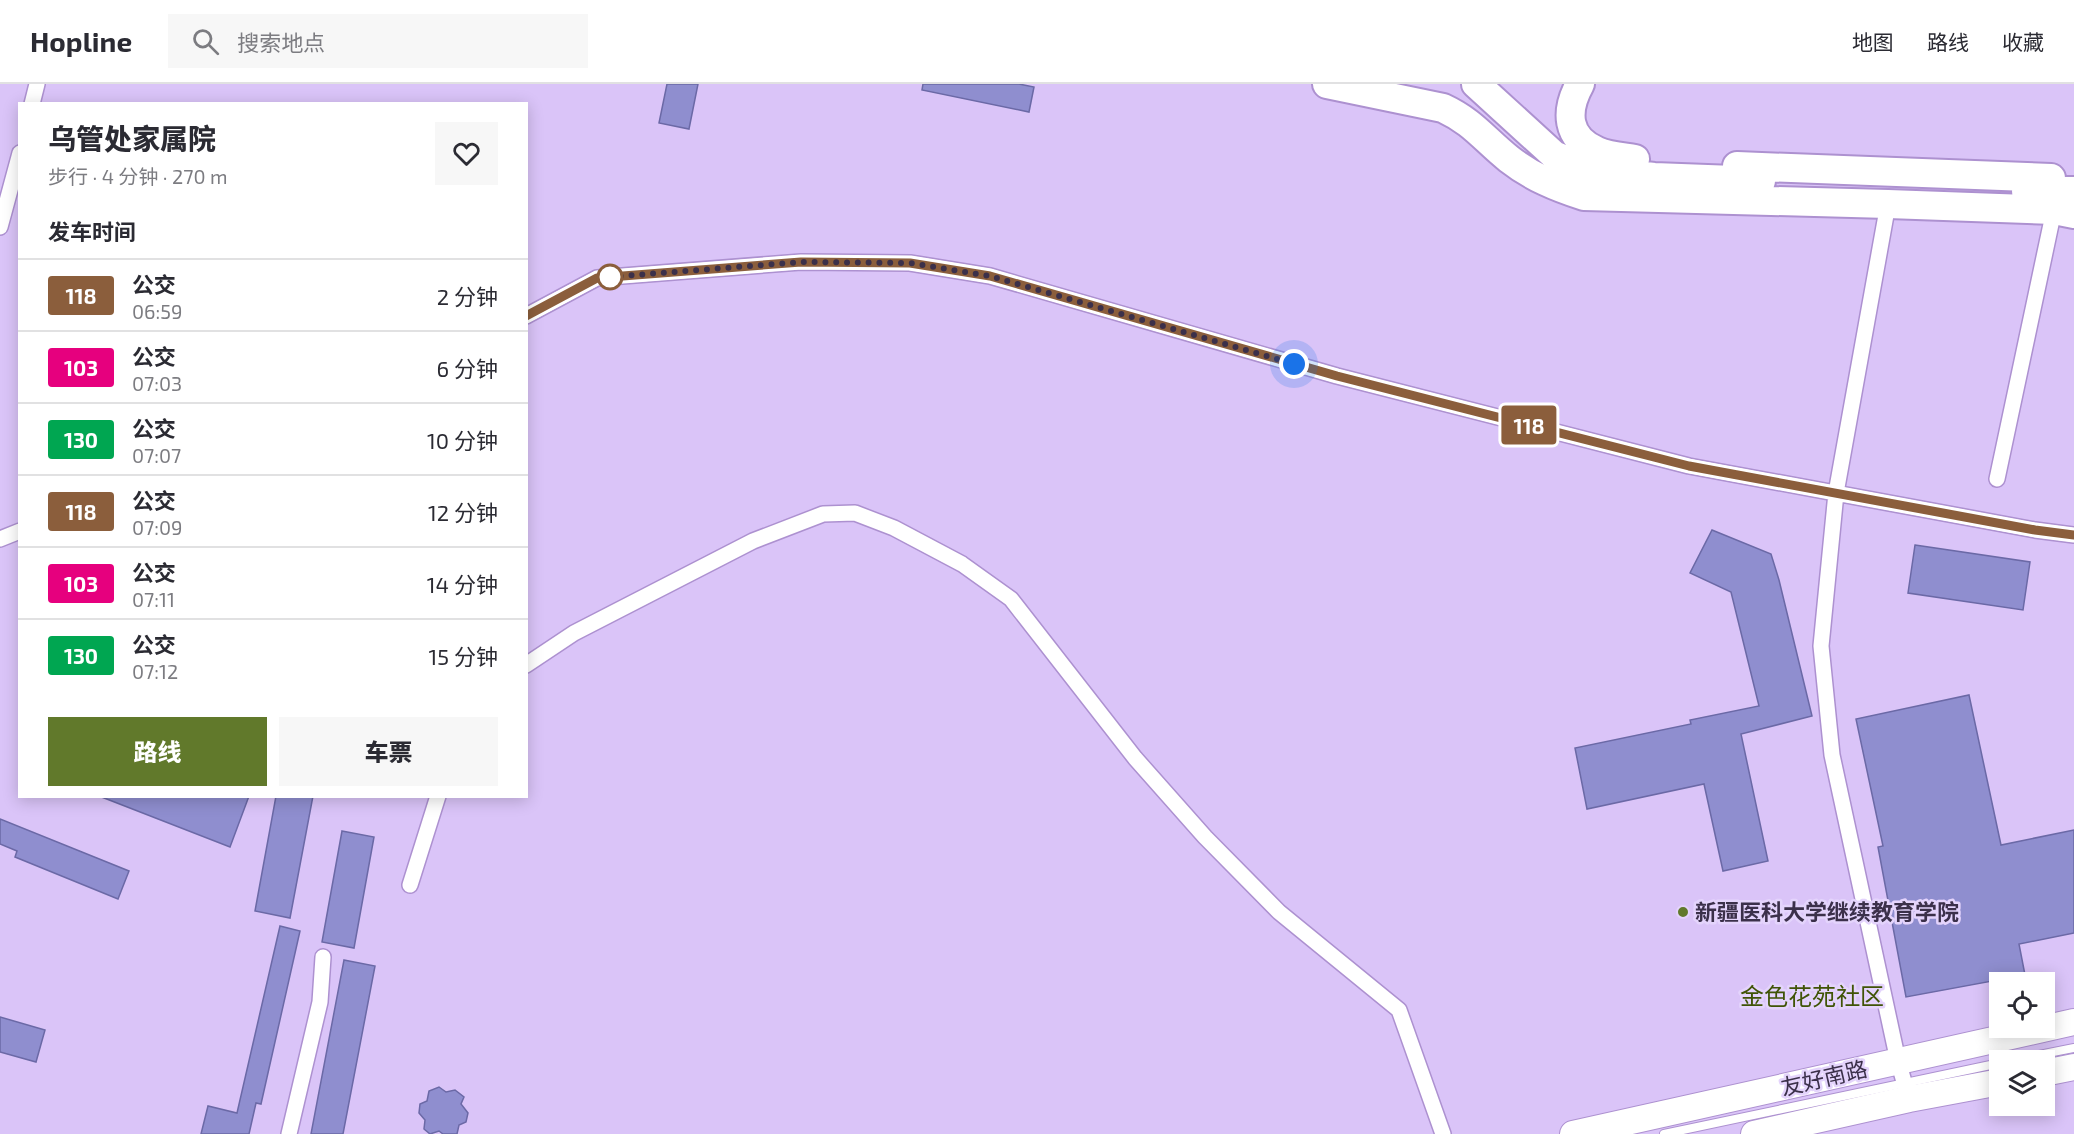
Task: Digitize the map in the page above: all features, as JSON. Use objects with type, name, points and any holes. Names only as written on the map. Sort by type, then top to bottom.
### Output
[{"type":"highway","points":[[1327,84],[1443,108],[1460,116],[1475,127],[1508,158],[1532,175],[1584,196],[1888,204],[2067,205]]},
{"type":"highway","points":[[1476,84],[1554,154],[1589,170],[1652,169],[2074,178]]},
{"type":"highway","points":[[1580,84],[1573,96],[1569,120],[1578,139],[1598,152],[1652,169],[2048,192],[2067,205]]},
{"type":"main road","name":"友好南路","points":[[1754,1134],[2074,1022]]},
{"type":"main road","points":[[2055,1071],[2074,1067]]},
{"type":"main road","name":"友好南路","points":[[1573,1134],[1904,1081],[1989,1082]]},
{"type":"street","points":[[33,102],[38,84]]},
{"type":"street","points":[[0,227],[18,160]]},
{"type":"street","points":[[1888,204],[1836,493],[1821,646],[1832,755],[1904,1081]]},
{"type":"street","points":[[1997,479],[2067,205]]},
{"type":"street","points":[[528,315],[597,278],[801,262],[910,263],[990,276],[1337,376],[1689,466],[2035,530],[2074,535]]},
{"type":"street","points":[[528,663],[574,633],[753,541],[823,514],[855,513],[894,528],[962,564],[1011,599],[1135,758],[1205,837],[1279,912],[1399,1010],[1443,1134]]},
{"type":"street","points":[[0,539],[18,532]]},
{"type":"street","points":[[410,885],[437,798]]},
{"type":"street","points":[[289,1134],[320,1002],[323,957]]},
{"type":"lane","points":[[2055,1052],[2074,1048]]},
{"type":"lane","points":[[1664,1134],[1904,1081],[1989,1065]]},
{"type":"building","points":[[667,84],[698,84],[689,129],[659,123]]},
{"type":"building","points":[[923,84],[1019,84],[1034,87],[1029,112],[922,90]]},
{"type":"building","points":[[1712,530],[1771,554],[1812,716],[1741,734],[1768,861],[1723,871],[1704,784],[1587,809],[1575,748],[1691,724],[1690,720],[1759,706],[1731,592],[1690,573]]},
{"type":"building","points":[[1915,545],[2030,562],[2023,610],[1908,593]]},
{"type":"building","points":[[1969,695],[2001,845],[2074,830],[2074,933],[2019,944],[2024,972],[1989,972],[1989,982],[1906,997],[1878,847],[1883,846],[1856,719]]},
{"type":"building","points":[[104,798],[248,798],[230,847]]},
{"type":"building","points":[[276,798],[313,798],[290,918],[255,911]]},
{"type":"building","points":[[0,819],[129,871],[118,899],[15,857],[17,851],[0,844]]},
{"type":"building","points":[[342,831],[374,837],[354,948],[322,942]]},
{"type":"building","points":[[280,926],[300,931],[261,1104],[256,1103],[249,1134],[201,1134],[208,1106],[237,1113]]},
{"type":"building","points":[[344,960],[375,966],[343,1134],[311,1134]]},
{"type":"building","points":[[0,1017],[45,1030],[36,1062],[0,1052]]},
{"type":"building","points":[[439,1087],[446,1092],[455,1090],[464,1097],[461,1104],[468,1113],[466,1122],[459,1125],[457,1134],[443,1134],[439,1131],[430,1134],[424,1129],[425,1120],[419,1113],[420,1104],[427,1101],[429,1091]]},
{"type":"bus line","name":"118","points":[[528,315],[597,278],[801,262],[910,263],[990,276],[1337,376],[1689,466],[2035,530],[2074,535]]},
{"type":"place","name":"新疆医科大学继续教育学院","points":[[1683,912]]},
{"type":"district","name":"金色花苑社区","points":[[1812,997]]},
{"type":"route","points":[[610,277],[801,262],[910,263],[990,276],[1294,364]]}]
